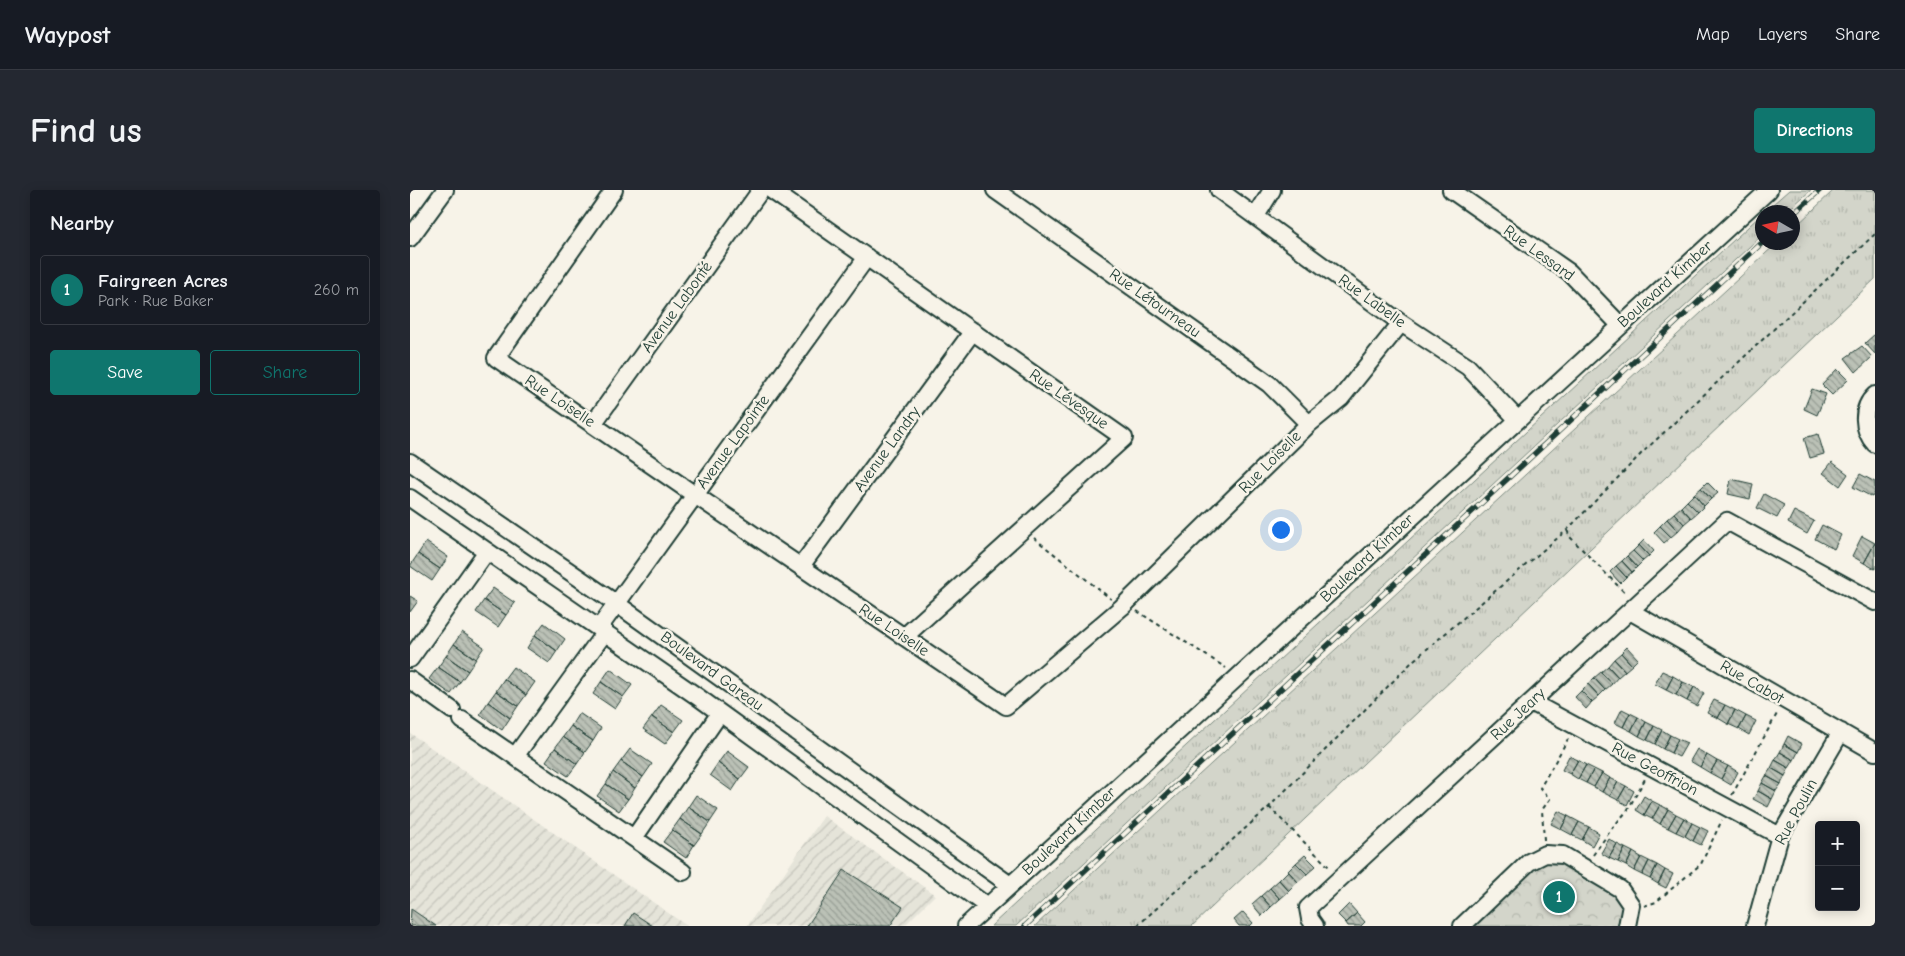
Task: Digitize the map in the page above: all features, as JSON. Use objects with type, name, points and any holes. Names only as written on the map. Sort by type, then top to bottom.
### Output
[{"type":"street","points":[[410,238],[445,190]]},
{"type":"street","name":"Rue Loiselle","points":[[614,190],[496,358],[1006,706],[1124,606],[1309,424],[1341,398],[1401,323]]},
{"type":"street","name":"Avenue Labonté","points":[[593,424],[761,190]]},
{"type":"street","name":"Rue Lévesque","points":[[771,190],[1124,438],[904,637]]},
{"type":"street","name":"Rue Létourneau","points":[[995,190],[1269,384],[1309,424]]},
{"type":"street","name":"Rue Labelle","points":[[1219,190],[1401,323],[1468,367],[1518,420]]},
{"type":"street","points":[[1256,216],[1272,190]]},
{"type":"street","name":"Rue Lessard","points":[[1451,190],[1569,272],[1620,325]]},
{"type":"street","name":"Boulevard Kimber","points":[[966,926],[1518,420],[1760,192]]},
{"type":"street","name":"Avenue Lapointe","points":[[516,755],[602,630],[617,604],[867,256]]},
{"type":"street","name":"Avenue Landry","points":[[801,566],[973,331]]},
{"type":"street","points":[[1875,395],[1870,400],[1866,410],[1864,424],[1871,440],[1875,444]]},
{"type":"street","name":"Boulevard Gareau","points":[[410,462],[617,604],[1010,885]]},
{"type":"street","name":"Boulevard Gareau","points":[[410,498],[720,713],[987,906]]},
{"type":"street","name":"Rue Jeary","points":[[1315,926],[1310,920],[1308,908],[1727,521],[1875,602]]},
{"type":"street","points":[[410,659],[487,551]]},
{"type":"street","name":"Rue Cabot","points":[[1633,608],[1784,700],[1875,752]]},
{"type":"street","points":[[410,680],[457,715],[683,872]]},
{"type":"street","name":"Rue Geoffrion","points":[[1531,702],[1780,836]]},
{"type":"street","points":[[634,838],[720,713]]},
{"type":"street","name":"Rue Poulin","points":[[1754,926],[1780,836],[1841,732]]},
{"type":"street","points":[[1462,926],[1529,862],[1545,854],[1563,855],[1620,889],[1631,905],[1628,918]]},
{"type":"path","points":[[1136,926],[1269,807],[1414,660],[1567,530],[1641,454],[1875,234]]},
{"type":"path","points":[[1023,529],[1124,606],[1238,676]]},
{"type":"path","points":[[1567,530],[1570,536],[1633,608]]},
{"type":"path","points":[[1628,918],[1656,902],[1701,864],[1728,808],[1729,801],[1784,700]]},
{"type":"path","points":[[1545,854],[1542,810],[1550,799],[1540,788],[1576,726]]},
{"type":"path","points":[[1584,868],[1613,827],[1627,811],[1652,767]]},
{"type":"path","points":[[1269,807],[1340,879]]},
{"type":"shaded area","points":[[410,733],[687,926],[410,926]]},
{"type":"shaded area","points":[[824,816],[935,895],[904,926],[747,926]]},
{"type":"green space","points":[[1789,190],[1811,190],[1794,205],[1772,205]]},
{"type":"green space","points":[[1834,190],[1875,190],[1875,279],[1192,926],[1035,926],[1769,250],[1800,250],[1800,222]]},
{"type":"green space","points":[[1755,220],[1755,241],[1016,926],[991,926]]},
{"type":"green space","points":[[1545,854],[1620,889],[1627,926],[1462,926]]},
{"type":"building","points":[[1875,334],[1875,354],[1865,343]]},
{"type":"building","points":[[1862,346],[1872,357],[1856,372],[1845,358]]},
{"type":"building","points":[[1837,369],[1848,380],[1832,395],[1822,385]]},
{"type":"building","points":[[1812,389],[1826,394],[1817,415],[1804,409]]},
{"type":"building","points":[[1818,434],[1824,454],[1810,458],[1804,438]]},
{"type":"building","points":[[1832,462],[1848,474],[1840,486],[1823,473]]},
{"type":"building","points":[[1860,474],[1875,482],[1875,492],[1872,497],[1853,487]]},
{"type":"building","points":[[1731,479],[1753,484],[1750,499],[1728,494]]},
{"type":"building","points":[[1707,482],[1718,493],[1711,499],[1701,488]]},
{"type":"building","points":[[1701,488],[1711,499],[1704,506],[1694,494]]},
{"type":"building","points":[[1694,494],[1704,506],[1698,512],[1687,501]]},
{"type":"building","points":[[1764,494],[1784,505],[1777,518],[1757,508]]},
{"type":"building","points":[[1687,501],[1698,512],[1691,518],[1681,507]]},
{"type":"building","points":[[1681,507],[1691,518],[1684,524],[1674,513]]},
{"type":"building","points":[[1794,511],[1814,521],[1807,534],[1788,523]]},
{"type":"building","points":[[1674,513],[1684,524],[1678,531],[1667,519]]},
{"type":"building","points":[[1667,519],[1678,531],[1671,537],[1660,526]]},
{"type":"building","points":[[1822,525],[1841,535],[1834,549],[1815,539]]},
{"type":"building","points":[[1660,526],[1671,537],[1664,543],[1654,532]]},
{"type":"building","points":[[1862,536],[1875,543],[1864,563],[1852,556]]},
{"type":"building","points":[[1644,540],[1654,551],[1649,556],[1639,545]]},
{"type":"building","points":[[426,542],[448,557],[440,569],[418,554]]},
{"type":"building","points":[[1875,543],[1875,569],[1864,563]]},
{"type":"building","points":[[1639,545],[1649,556],[1643,561],[1633,551]]},
{"type":"building","points":[[1633,551],[1643,561],[1637,567],[1627,556]]},
{"type":"building","points":[[418,554],[440,569],[432,581],[410,566]]},
{"type":"building","points":[[1627,556],[1637,567],[1632,572],[1622,561]]},
{"type":"building","points":[[1622,561],[1632,572],[1626,577],[1616,566]]},
{"type":"building","points":[[1616,566],[1626,577],[1620,583],[1610,572]]},
{"type":"building","points":[[493,588],[515,603],[506,615],[484,600]]},
{"type":"building","points":[[410,596],[418,601],[410,612]]},
{"type":"building","points":[[484,600],[506,615],[498,627],[476,612]]},
{"type":"building","points":[[544,623],[565,639],[557,651],[535,635]]},
{"type":"building","points":[[462,632],[484,647],[476,659],[454,644]]},
{"type":"building","points":[[535,635],[557,651],[549,663],[527,648]]},
{"type":"building","points":[[454,644],[476,659],[468,671],[446,656]]},
{"type":"building","points":[[1627,647],[1638,659],[1632,665],[1621,653]]},
{"type":"building","points":[[1621,653],[1632,665],[1625,671],[1614,659]]},
{"type":"building","points":[[446,656],[468,671],[460,682],[438,667]]},
{"type":"building","points":[[1614,659],[1625,671],[1618,677],[1608,666]]},
{"type":"building","points":[[1608,666],[1618,677],[1612,684],[1601,672]]},
{"type":"building","points":[[438,667],[460,682],[451,694],[429,679]]},
{"type":"building","points":[[513,667],[535,682],[526,695],[504,679]]},
{"type":"building","points":[[610,669],[632,685],[623,697],[601,682]]},
{"type":"building","points":[[1662,671],[1673,676],[1666,690],[1655,684]]},
{"type":"building","points":[[1601,672],[1612,684],[1605,690],[1594,678]]},
{"type":"building","points":[[1673,676],[1683,682],[1676,695],[1666,690]]},
{"type":"building","points":[[1594,678],[1605,690],[1599,696],[1588,684]]},
{"type":"building","points":[[504,679],[526,695],[518,706],[496,691]]},
{"type":"building","points":[[601,682],[623,697],[615,709],[593,694]]},
{"type":"building","points":[[1683,682],[1694,687],[1687,701],[1676,695]]},
{"type":"building","points":[[1588,684],[1599,696],[1592,702],[1581,691]]},
{"type":"building","points":[[1694,687],[1704,693],[1697,706],[1687,701]]},
{"type":"building","points":[[496,691],[518,706],[510,718],[488,702]]},
{"type":"building","points":[[1581,691],[1592,702],[1586,709],[1575,697]]},
{"type":"building","points":[[1714,700],[1725,705],[1718,718],[1707,713]]},
{"type":"building","points":[[488,702],[510,718],[502,730],[480,714]]},
{"type":"building","points":[[661,705],[683,720],[674,732],[652,717]]},
{"type":"building","points":[[1725,705],[1735,710],[1728,724],[1718,718]]},
{"type":"building","points":[[1622,709],[1630,713],[1623,727],[1615,723]]},
{"type":"building","points":[[1735,710],[1746,716],[1739,729],[1728,724]]},
{"type":"building","points":[[579,713],[601,728],[593,741],[571,726]]},
{"type":"building","points":[[1630,713],[1638,717],[1631,731],[1623,727]]},
{"type":"building","points":[[1746,716],[1756,721],[1749,735],[1739,729]]},
{"type":"building","points":[[652,717],[674,732],[665,744],[643,729]]},
{"type":"building","points":[[1638,717],[1646,722],[1639,736],[1631,731]]},
{"type":"building","points":[[1646,722],[1654,726],[1647,740],[1639,736]]},
{"type":"building","points":[[571,726],[593,741],[585,752],[563,737]]},
{"type":"building","points":[[1654,726],[1662,730],[1655,744],[1647,740]]},
{"type":"building","points":[[1662,730],[1670,735],[1663,749],[1655,744]]},
{"type":"building","points":[[1670,735],[1678,739],[1671,753],[1663,749]]},
{"type":"building","points":[[1788,736],[1802,744],[1798,752],[1784,744]]},
{"type":"building","points":[[563,737],[585,752],[577,764],[555,748]]},
{"type":"building","points":[[1678,739],[1687,743],[1679,757],[1671,753]]},
{"type":"building","points":[[1784,744],[1798,752],[1794,760],[1780,752]]},
{"type":"building","points":[[555,748],[577,764],[568,776],[546,761]]},
{"type":"building","points":[[630,749],[652,764],[643,777],[621,761]]},
{"type":"building","points":[[1697,749],[1707,755],[1700,767],[1690,761]]},
{"type":"building","points":[[727,751],[749,767],[740,779],[718,763]]},
{"type":"building","points":[[1780,752],[1794,760],[1789,768],[1775,760]]},
{"type":"building","points":[[1707,755],[1717,761],[1710,773],[1700,767]]},
{"type":"building","points":[[1569,756],[1578,760],[1570,774],[1562,770]]},
{"type":"building","points":[[1578,760],[1586,765],[1578,779],[1570,774]]},
{"type":"building","points":[[1775,760],[1789,768],[1785,776],[1771,768]]},
{"type":"building","points":[[621,761],[643,777],[635,788],[613,772]]},
{"type":"building","points":[[1717,761],[1728,766],[1721,779],[1710,773]]},
{"type":"building","points":[[718,763],[740,779],[732,791],[710,775]]},
{"type":"building","points":[[1586,765],[1594,769],[1586,783],[1578,779]]},
{"type":"building","points":[[1728,766],[1738,772],[1731,785],[1721,779]]},
{"type":"building","points":[[1771,768],[1785,776],[1781,784],[1766,776]]},
{"type":"building","points":[[1594,769],[1602,773],[1594,787],[1586,783]]},
{"type":"building","points":[[613,772],[635,788],[628,799],[606,784]]},
{"type":"building","points":[[1602,773],[1610,778],[1602,792],[1594,787]]},
{"type":"building","points":[[1766,776],[1781,784],[1776,791],[1762,783]]},
{"type":"building","points":[[1610,778],[1618,782],[1610,796],[1602,792]]},
{"type":"building","points":[[1618,782],[1626,786],[1618,800],[1610,796]]},
{"type":"building","points":[[1762,783],[1776,791],[1772,799],[1758,791]]},
{"type":"building","points":[[606,784],[628,799],[619,811],[597,796]]},
{"type":"building","points":[[1626,786],[1634,791],[1627,805],[1618,800]]},
{"type":"building","points":[[1758,791],[1772,799],[1768,807],[1753,799]]},
{"type":"building","points":[[696,795],[718,810],[710,822],[688,807]]},
{"type":"building","points":[[1644,796],[1652,801],[1644,815],[1636,810]]},
{"type":"building","points":[[1652,801],[1660,805],[1652,819],[1644,815]]},
{"type":"building","points":[[1660,805],[1668,809],[1660,824],[1652,819]]},
{"type":"building","points":[[688,807],[710,822],[702,834],[680,819]]},
{"type":"building","points":[[1668,809],[1676,814],[1668,828],[1660,824]]},
{"type":"building","points":[[1558,811],[1568,816],[1561,829],[1551,824]]},
{"type":"building","points":[[1676,814],[1684,818],[1676,832],[1668,828]]},
{"type":"building","points":[[1568,816],[1579,822],[1572,835],[1561,829]]},
{"type":"building","points":[[1684,818],[1692,823],[1685,836],[1676,832]]},
{"type":"building","points":[[680,819],[702,834],[694,845],[672,830]]},
{"type":"building","points":[[1579,822],[1589,827],[1582,840],[1572,835]]},
{"type":"building","points":[[1692,823],[1700,827],[1693,841],[1685,836]]},
{"type":"building","points":[[1589,827],[1599,833],[1592,846],[1582,840]]},
{"type":"building","points":[[1700,827],[1708,831],[1701,845],[1693,841]]},
{"type":"building","points":[[672,830],[694,845],[686,858],[663,842]]},
{"type":"building","points":[[1609,839],[1617,844],[1609,858],[1601,853]]},
{"type":"building","points":[[1617,844],[1625,848],[1618,862],[1609,858]]},
{"type":"building","points":[[1625,848],[1633,852],[1626,866],[1618,862]]},
{"type":"building","points":[[1633,852],[1641,857],[1634,871],[1626,866]]},
{"type":"building","points":[[1305,855],[1316,866],[1307,874],[1296,863]]},
{"type":"building","points":[[1641,857],[1649,861],[1642,875],[1634,871]]},
{"type":"building","points":[[1649,861],[1657,865],[1650,879],[1642,875]]},
{"type":"building","points":[[1296,863],[1307,874],[1298,882],[1288,871]]},
{"type":"building","points":[[1657,865],[1665,870],[1658,884],[1650,879]]},
{"type":"building","points":[[844,870],[903,907],[890,926],[807,926]]},
{"type":"building","points":[[1665,870],[1673,874],[1666,888],[1658,884]]},
{"type":"building","points":[[1288,871],[1298,882],[1289,891],[1279,880]]},
{"type":"building","points":[[1279,880],[1289,891],[1280,899],[1270,888]]},
{"type":"building","points":[[1270,888],[1280,899],[1271,907],[1261,896]]},
{"type":"building","points":[[1261,896],[1271,907],[1262,916],[1252,904]]},
{"type":"building","points":[[1349,904],[1357,913],[1346,923],[1338,915]]},
{"type":"building","points":[[411,909],[436,926],[410,926]]},
{"type":"building","points":[[1243,912],[1253,923],[1250,926],[1239,926],[1234,920]]},
{"type":"building","points":[[633,913],[653,926],[625,926]]},
{"type":"building","points":[[1357,913],[1365,922],[1361,926],[1348,926],[1346,923]]},
{"type":"railway","points":[[1800,208],[1820,190]]},
{"type":"railway","points":[[1025,926],[1755,249]]},
{"type":"place","name":"Fairgreen Acres","points":[[1559,897]]}]
